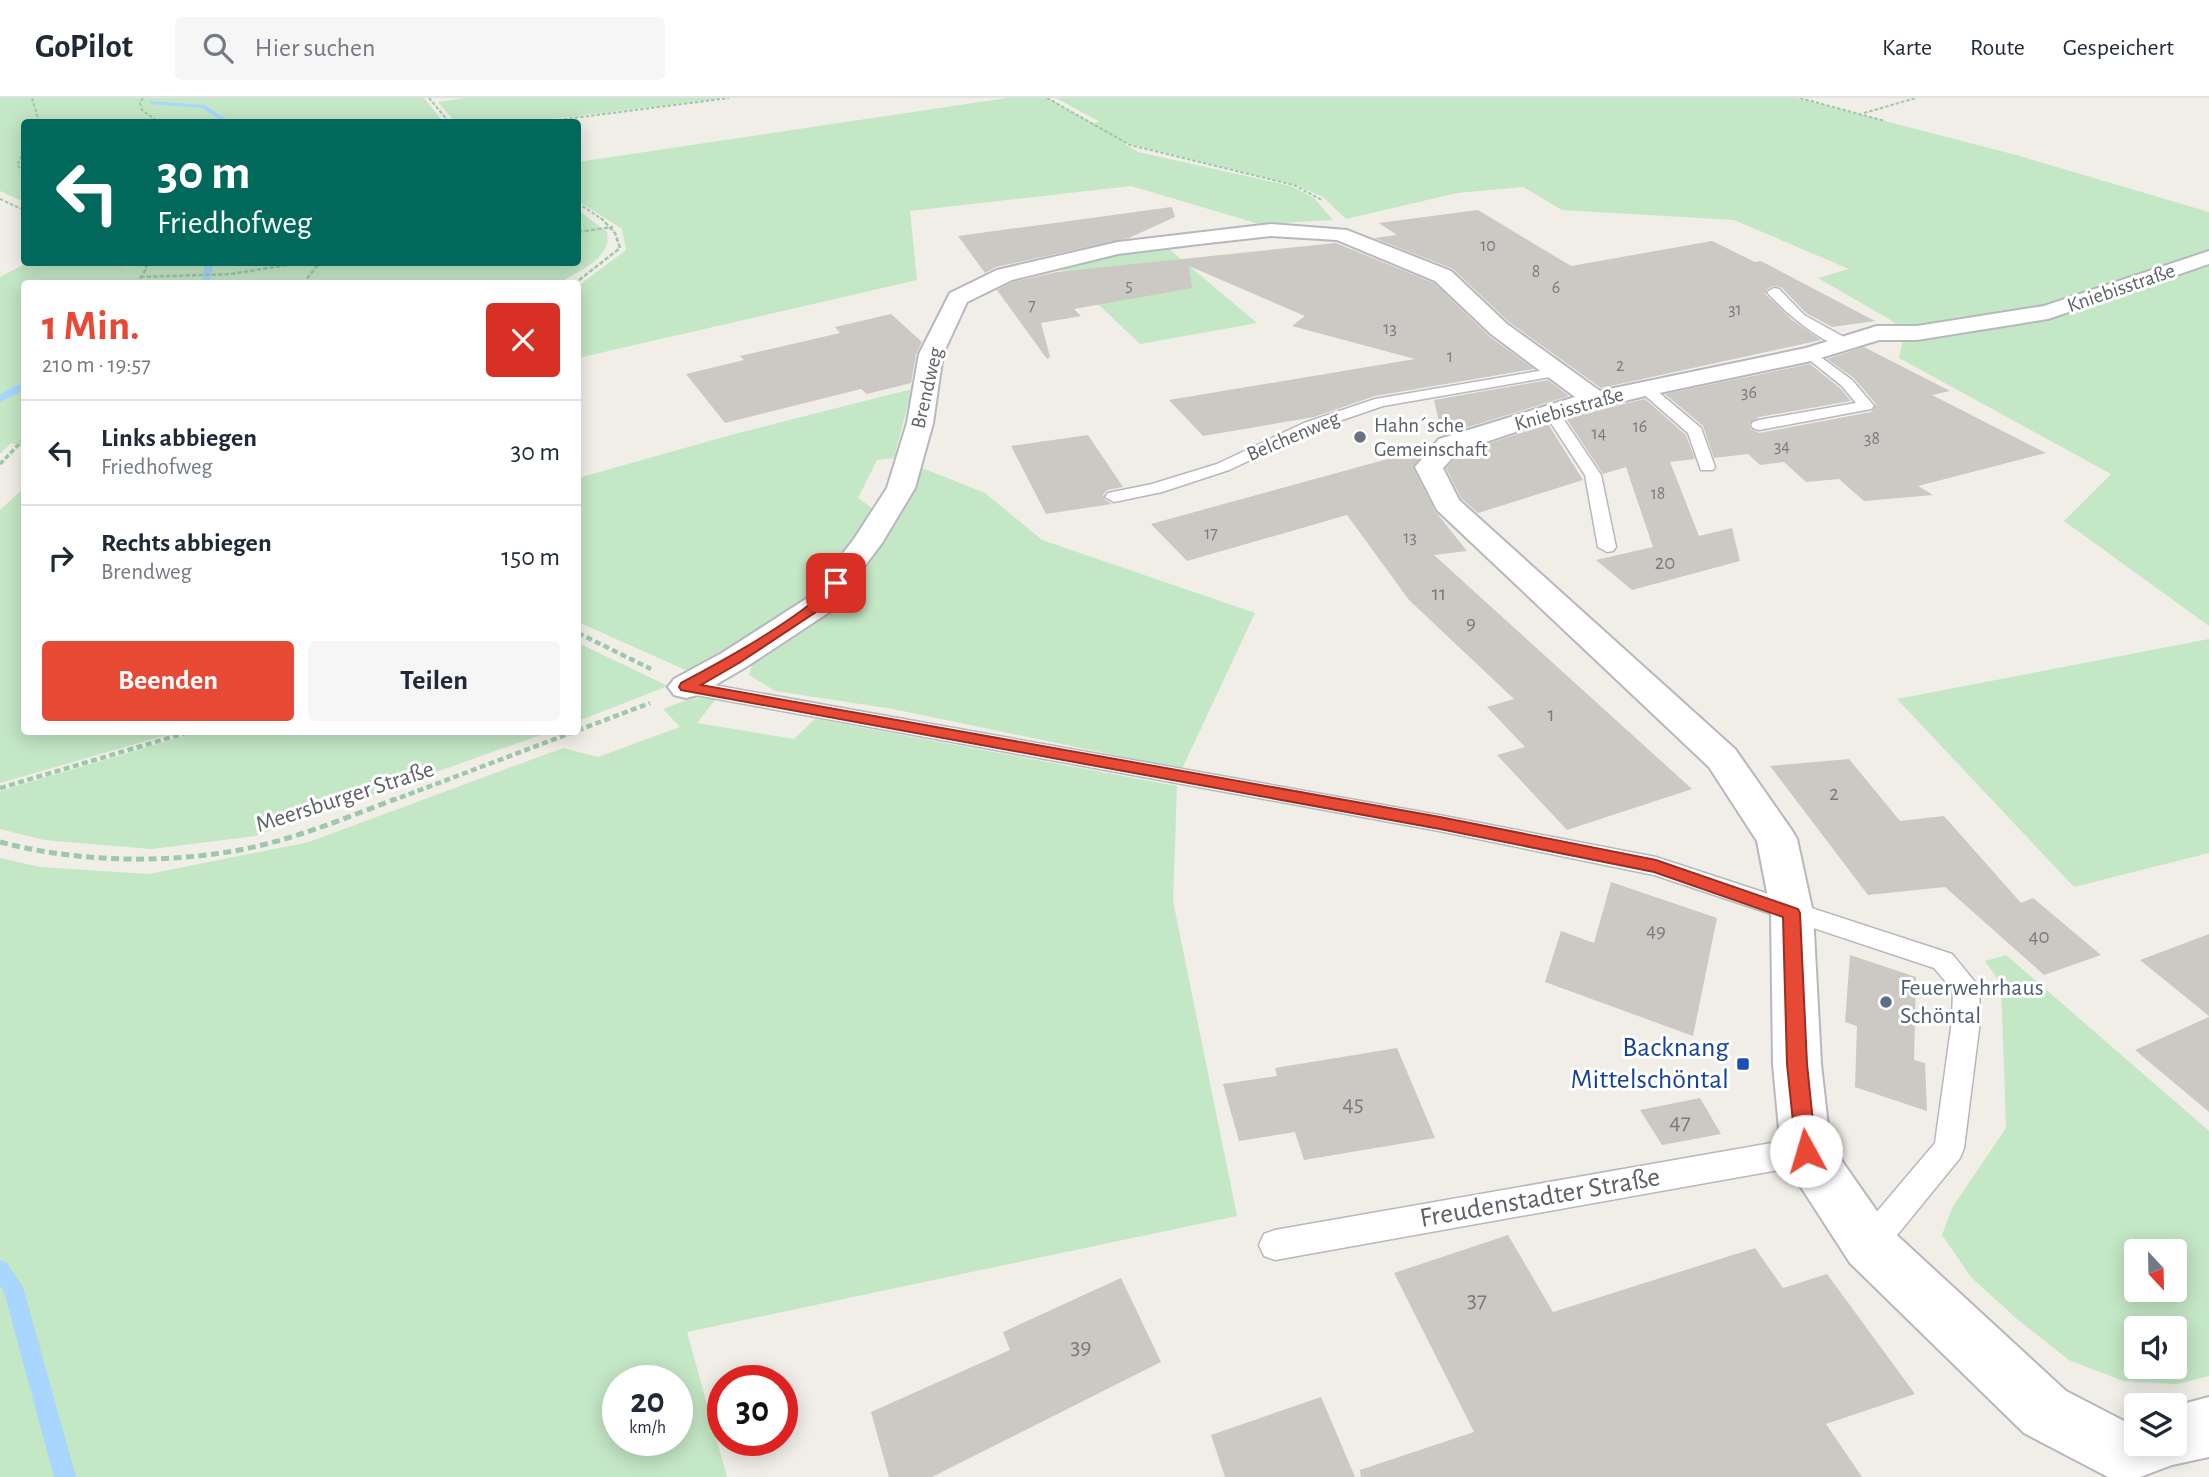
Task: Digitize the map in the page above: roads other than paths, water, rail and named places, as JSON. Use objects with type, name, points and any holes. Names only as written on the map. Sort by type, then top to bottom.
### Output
[{"type":"street","points":[[1330,208],[1340,223],[1340,233],[1443,276],[1499,329],[1595,400]]},
{"type":"street","name":"Brendweg","points":[[686,687],[734,660],[820,604],[867,543],[895,487],[920,423],[931,354],[958,298],[1005,275],[1118,248],[1271,230],[1340,233]]},
{"type":"street","name":"Kniebisstraße","points":[[1792,913],[1777,839],[1723,758],[1447,504],[1429,467],[1449,445],[1551,411],[1644,388],[1811,354],[1877,333],[1917,333],[2048,312],[2209,257]]},
{"type":"street","points":[[1792,913],[1797,1064],[1806,1151],[1869,1245],[2045,1412],[2124,1444]]},
{"type":"street","points":[[2187,1435],[2209,1426]]},
{"type":"lane","points":[[1774,292],[1799,318],[1846,344]]},
{"type":"lane","points":[[1759,425],[1866,406],[1847,383],[1811,354]]},
{"type":"lane","name":"Belchenweg","points":[[1114,497],[1156,488],[1223,467],[1310,426],[1380,401],[1557,372]]},
{"type":"lane","points":[[1644,388],[1695,430],[1707,467]]},
{"type":"lane","points":[[1551,411],[1593,475],[1607,547]]},
{"type":"lane","points":[[686,687],[1440,823],[1643,864],[1943,961],[1966,987],[1966,1021],[1949,1148],[1869,1245]]},
{"type":"lane","name":"Freudenstadter Straße","points":[[1275,1245],[1806,1151]]},
{"type":"waterway","points":[[114,98],[127,100]]},
{"type":"waterway","points":[[151,102],[203,106],[222,119]]},
{"type":"waterway","points":[[206,280],[209,266]]},
{"type":"waterway","points":[[0,399],[21,387]]},
{"type":"waterway","points":[[0,1270],[13,1287],[65,1477]]},
{"type":"place","name":"Hahn´sche Gemeinschaft","points":[[1360,437]]},
{"type":"place","name":"Feuerwehrhaus Schöntal","points":[[1886,1002]]},
{"type":"place","name":"Backnang Mittelschöntal","points":[[1743,1064]]}]
